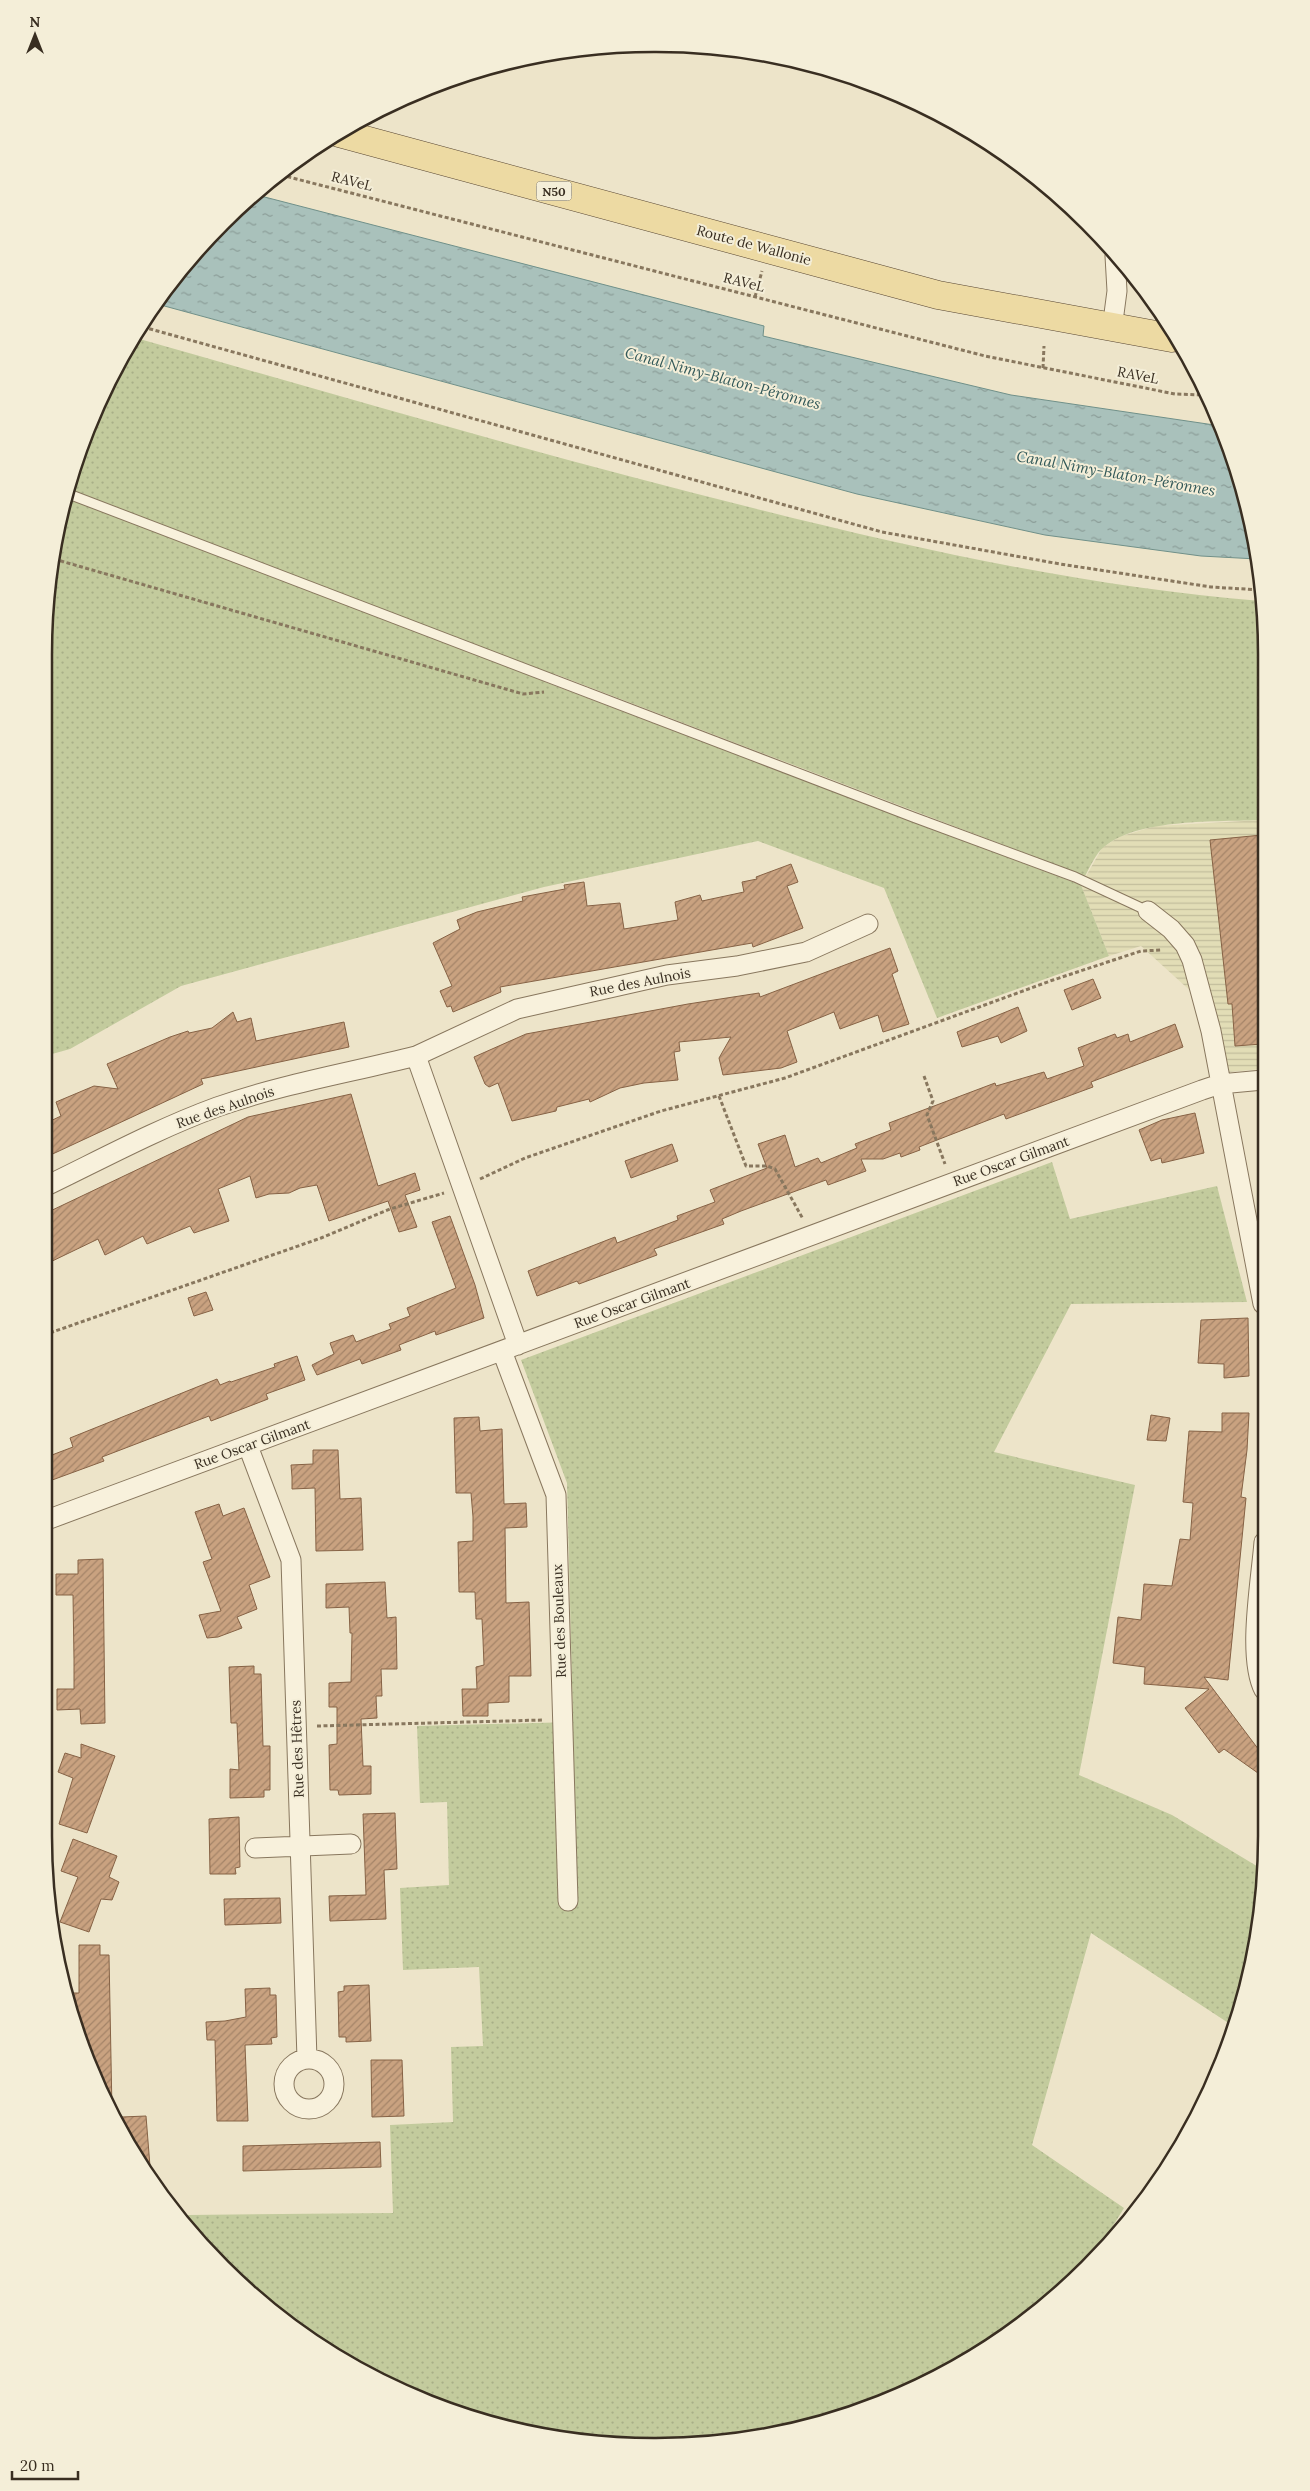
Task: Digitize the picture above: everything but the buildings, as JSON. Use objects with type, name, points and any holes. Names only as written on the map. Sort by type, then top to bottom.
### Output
[{"type":"main road","name":"Route de Wallonie","points":[[349,136],[938,295],[1112,329],[1167,337]]},
{"type":"street","points":[[1112,329],[1117,290],[1116,267]]},
{"type":"street","points":[[1148,911],[1171,929],[1185,945],[1192,960],[1211,1030],[1258,1278]]},
{"type":"street","name":"Rue des Aulnois","points":[[52,1183],[148,1134],[218,1107],[299,1082],[416,1056],[517,1009],[667,975],[737,966],[806,952],[868,924]]},
{"type":"street","points":[[416,1056],[462,1187],[510,1348]]},
{"type":"street","name":"Rue Oscar Gilmant","points":[[52,1518],[1220,1084],[1258,1080]]},
{"type":"street","name":"Rue des Bouleaux","points":[[510,1348],[556,1495],[568,1902]]},
{"type":"street","name":"Rue des Hêtres","points":[[248,1446],[290,1560],[307,2060]]},
{"type":"street","points":[[1258,1628],[1256,1656],[1258,1678]]},
{"type":"street","points":[[255,1848],[351,1844]]},
{"type":"lane","points":[[74,496],[912,818],[1075,876],[1148,911]]},
{"type":"path","name":"RAVeL","points":[[289,176],[976,354],[1175,394],[1198,395]]},
{"type":"path","points":[[149,329],[882,532],[1060,564],[1211,587],[1253,590]]},
{"type":"path","points":[[1043,368],[1044,346]]},
{"type":"path","points":[[60,560],[523,694],[541,694],[565,684]]},
{"type":"path","points":[[52,1332],[321,1238],[390,1209],[462,1187],[526,1158],[661,1111],[785,1078],[1053,980],[1141,951],[1175,950],[1192,960]]},
{"type":"path","points":[[924,1076],[933,1101],[927,1114],[952,1184]]},
{"type":"path","points":[[720,1096],[746,1166],[767,1166],[775,1169],[782,1179],[810,1236]]},
{"type":"path","points":[[296,1727],[562,1720]]},
{"type":"shaded area","points":[[1258,820],[1258,1069],[1217,1073],[1196,996],[1141,946],[1109,956],[1081,885],[1102,848],[1119,837],[1155,826]]},
{"type":"green space","points":[[142,340],[598,468],[879,538],[1005,565],[1069,576],[1197,595],[1254,600],[1258,655],[1258,820],[1179,823],[1137,831],[1119,838],[1104,847],[1096,856],[1085,876],[555,674],[552,679],[545,682],[1081,885],[1109,956],[937,1018],[884,888],[758,841],[544,887],[181,986],[70,1049],[52,1054],[52,655],[58,576],[64,537],[84,461],[98,424]]},
{"type":"green space","points":[[1052,1162],[1070,1219],[1217,1186],[1247,1302],[1071,1304],[994,1452],[1135,1485],[1079,1775],[1172,1815],[1256,1866],[1246,1954],[1228,2023],[1091,1933],[1032,2145],[1124,2208],[1110,2230],[1081,2262],[1022,2314],[956,2358],[886,2393],[849,2407],[773,2427],[694,2437],[616,2437],[537,2427],[499,2418],[461,2407],[424,2393],[354,2358],[320,2337],[258,2289],[229,2262],[188,2216],[393,2213],[390,2125],[453,2122],[451,2047],[483,2046],[479,1967],[403,1970],[400,1888],[449,1885],[447,1802],[420,1803],[417,1726],[573,1722],[567,1483],[521,1360]]},
{"type":"water","name":"Canal Nimy-Blaton-Péronnes","points":[[264,197],[764,326],[763,336],[1011,395],[1212,425],[1226,461],[1237,499],[1249,559],[1201,556],[1045,535],[857,494],[164,306],[202,258],[229,229]]}]
